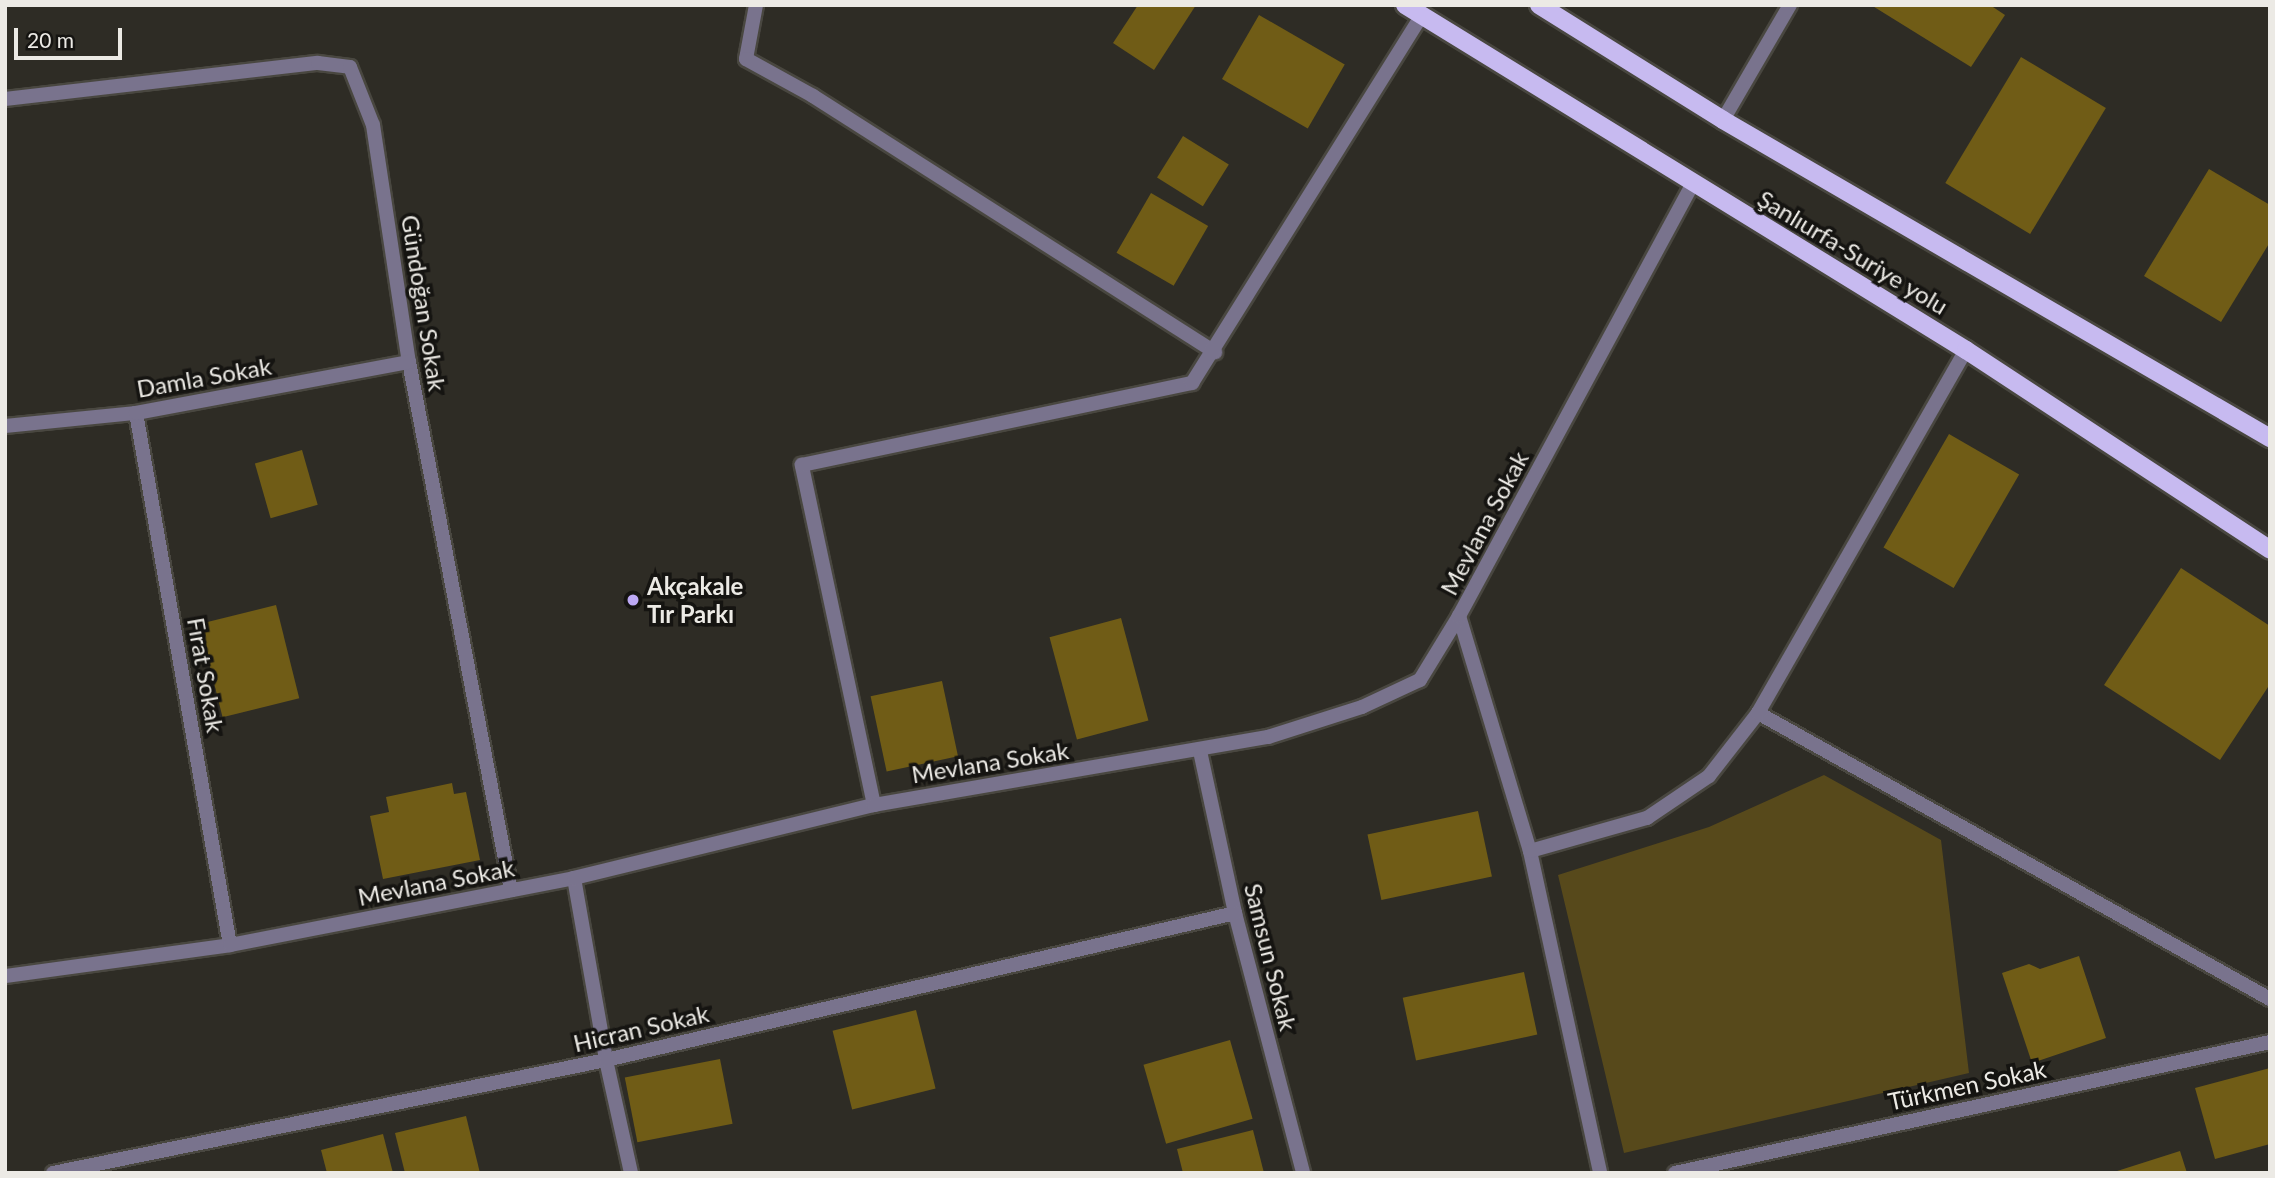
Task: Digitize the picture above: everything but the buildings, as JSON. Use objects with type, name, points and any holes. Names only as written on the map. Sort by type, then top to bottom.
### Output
[{"type":"main road","name":"Şanlıurfa-Suriye yolu","points":[[1405,5],[1966,350],[2270,550]]},
{"type":"main road","name":"Şanlıurfa-Suriye yolu","points":[[1539,5],[1723,120],[2270,438]]},
{"type":"street","points":[[756,5],[746,59],[814,96],[1215,352]]},
{"type":"street","points":[[1723,120],[1790,5]]},
{"type":"street","points":[[874,804],[802,465],[1192,383],[1215,352],[1421,16]]},
{"type":"street","name":"Gündoğan Sokak","points":[[5,99],[318,63],[350,67],[373,125],[409,362],[511,890]]},
{"type":"street","name":"Mevlana Sokak","points":[[5,976],[230,945],[574,878],[874,804],[1200,751],[1268,737],[1362,707],[1420,680],[1459,616],[1693,183]]},
{"type":"street","points":[[1530,851],[1647,818],[1709,776],[1758,713],[1966,350]]},
{"type":"street","name":"Damla Sokak","points":[[5,426],[136,413],[409,362]]},
{"type":"street","name":"Fırat Sokak","points":[[136,413],[230,945]]},
{"type":"street","points":[[1459,616],[1530,851],[1600,1173]]},
{"type":"street","points":[[1758,713],[2270,999]]},
{"type":"street","name":"Samsun Sokak","points":[[1200,751],[1235,913],[1303,1173]]},
{"type":"street","points":[[574,878],[606,1060],[631,1173]]},
{"type":"street","name":"Hicran Sokak","points":[[53,1173],[606,1060],[1235,913]]},
{"type":"street","name":"Türkmen Sokak","points":[[1675,1173],[2270,1042]]},
{"type":"shaded area","points":[[1824,775],[1941,840],[1969,1073],[1624,1153],[1558,875],[1709,827]]},
{"type":"place","name":"Akçakale Tır Parkı","points":[[633,600]]}]
